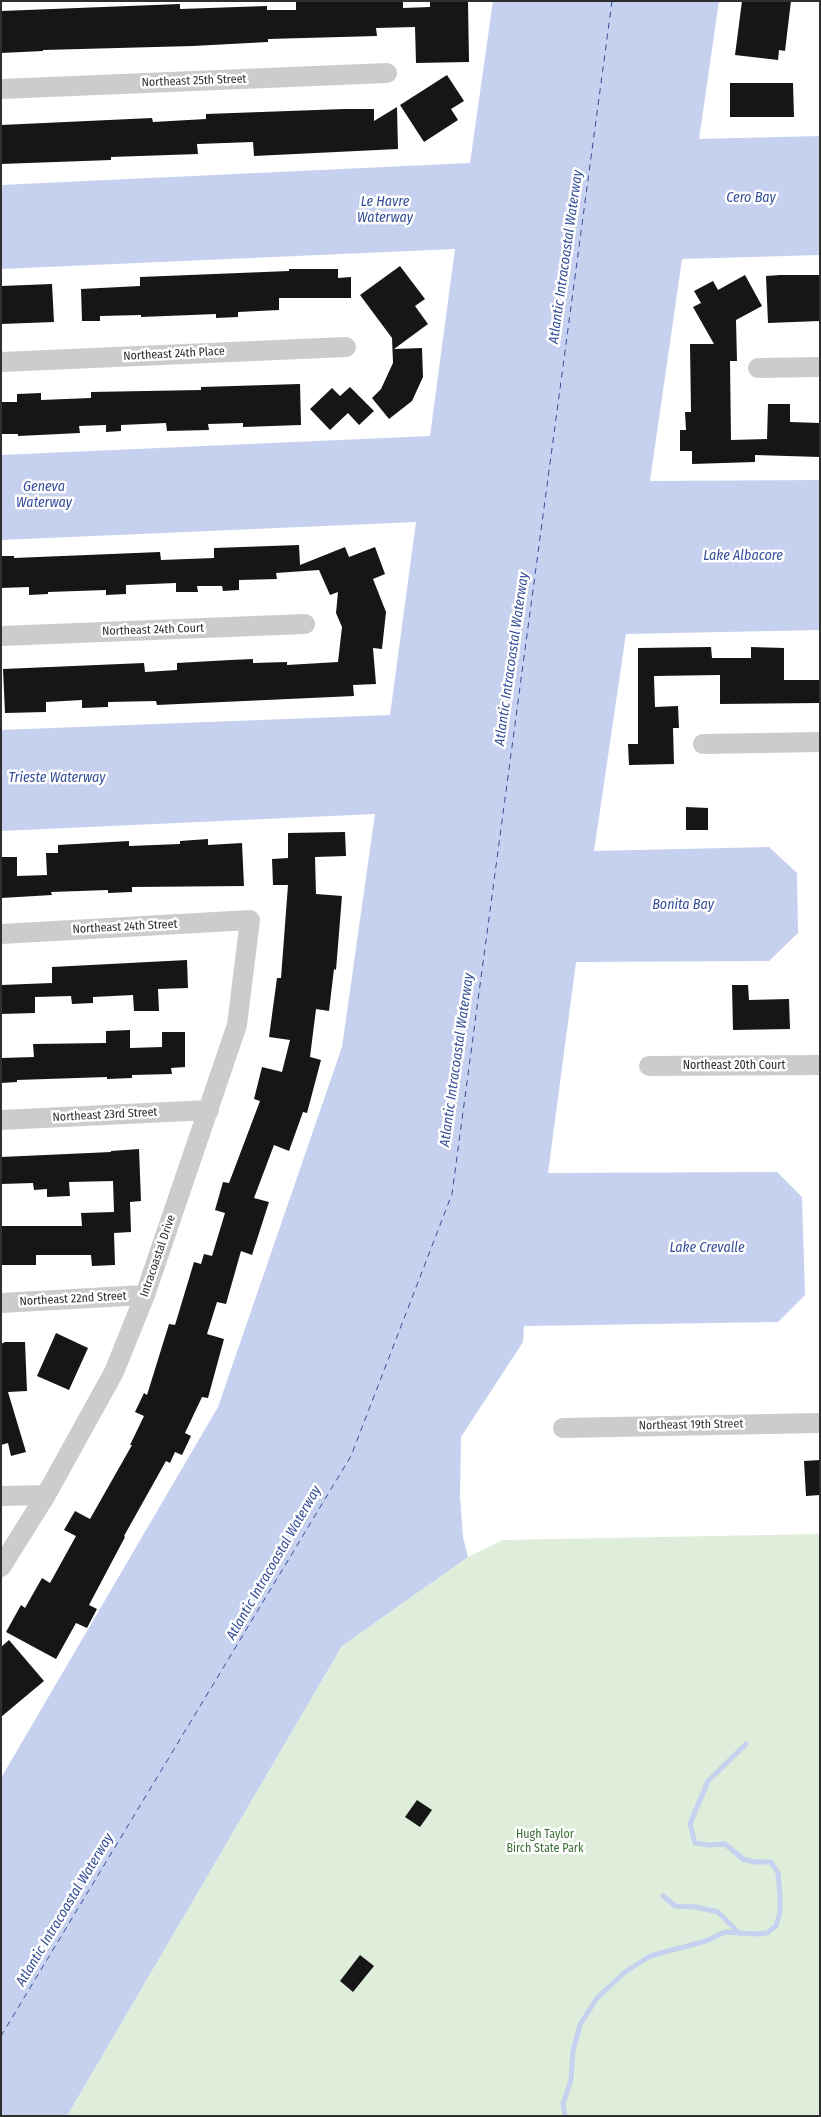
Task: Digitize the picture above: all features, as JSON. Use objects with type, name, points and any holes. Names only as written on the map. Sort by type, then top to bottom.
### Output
[{"type":"street","name":"Northeast 25th Street","points":[[1,89],[386,73]]},
{"type":"street","name":"Northeast 24th Place","points":[[1,362],[346,347]]},
{"type":"street","points":[[758,368],[820,367]]},
{"type":"street","name":"Northeast 24th Court","points":[[1,636],[305,624]]},
{"type":"street","points":[[703,744],[820,742]]},
{"type":"street","name":"Northeast 24th Street","points":[[1,934],[250,920]]},
{"type":"street","name":"Intracoastal Drive","points":[[1,1567],[46,1495],[114,1372],[144,1295],[237,1025],[250,920]]},
{"type":"street","name":"Northeast 20th Court","points":[[649,1066],[820,1065]]},
{"type":"street","name":"Northeast 23rd Street","points":[[1,1120],[209,1110]]},
{"type":"street","name":"Northeast 22nd Street","points":[[1,1303],[144,1295]]},
{"type":"street","name":"Northeast 19th Street","points":[[563,1428],[820,1423]]},
{"type":"street","points":[[1,1496],[46,1495]]},
{"type":"green space","name":"Hugh Taylor Birch State Park","points":[[820,1534],[820,2116],[67,2116],[342,1646],[468,1557],[503,1540]]},
{"type":"water","points":[[493,1],[719,1],[699,139],[820,136],[820,255],[682,259],[650,481],[820,480],[820,630],[626,634],[594,851],[769,847],[797,873],[798,933],[769,961],[576,962],[548,1173],[777,1172],[802,1197],[805,1295],[778,1322],[524,1326],[523,1342],[461,1437],[460,1496],[463,1537],[468,1557],[342,1646],[67,2116],[1,2116],[1,1778],[218,1407],[342,1047],[375,814],[1,831],[1,730],[390,715],[416,522],[1,540],[1,455],[430,436],[455,249],[1,269],[1,185],[470,163]]},
{"type":"building","points":[[296,1],[403,1],[403,8],[430,7],[430,1],[468,1],[469,62],[416,63],[415,27],[376,28],[377,36],[268,39],[268,42],[193,46],[1,53],[1,11],[180,4],[180,9],[267,6],[267,10],[296,10]]},
{"type":"building","points":[[742,1],[791,1],[785,51],[779,50],[778,60],[735,55]]},
{"type":"building","points":[[447,75],[464,101],[451,109],[458,120],[424,142],[400,105]]},
{"type":"building","points":[[730,83],[793,83],[794,117],[730,117]]},
{"type":"building","points":[[397,107],[398,149],[254,156],[253,142],[197,144],[198,154],[111,157],[111,160],[1,164],[1,125],[152,118],[153,122],[206,119],[206,114],[344,109],[374,109],[374,121]]},
{"type":"building","points":[[400,266],[425,299],[415,306],[428,324],[394,349],[422,348],[423,377],[412,401],[389,419],[372,398],[381,389],[393,363],[392,338],[360,295]]},
{"type":"building","points":[[289,269],[338,269],[338,278],[351,277],[351,298],[279,298],[279,310],[238,312],[238,317],[216,318],[216,314],[141,317],[141,315],[100,316],[100,321],[82,321],[81,289],[140,286],[140,277],[289,271]]},
{"type":"building","points":[[745,275],[762,306],[736,320],[737,361],[730,361],[731,440],[767,439],[768,404],[790,404],[790,422],[820,423],[820,457],[755,455],[755,462],[692,464],[692,451],[680,451],[680,430],[686,430],[685,412],[691,412],[690,344],[714,344],[693,307],[701,303],[694,291],[713,281],[718,290]]},
{"type":"building","points":[[820,275],[820,321],[768,323],[766,276]]},
{"type":"building","points":[[52,284],[54,322],[1,324],[1,286]]},
{"type":"building","points":[[300,384],[301,425],[243,427],[243,423],[208,424],[209,430],[167,431],[166,423],[121,425],[121,431],[106,432],[106,425],[79,426],[80,433],[18,436],[18,434],[1,434],[1,402],[17,402],[17,394],[41,393],[41,400],[91,398],[91,392],[201,390],[201,387]]},
{"type":"building","points":[[350,387],[374,411],[359,425],[348,413],[330,430],[310,409],[332,388],[340,396]]},
{"type":"building","points":[[299,545],[300,565],[345,547],[349,557],[375,547],[385,574],[373,579],[386,612],[382,649],[373,648],[376,684],[353,685],[354,696],[157,705],[156,701],[108,702],[108,707],[82,708],[82,700],[46,702],[46,712],[5,713],[3,669],[144,663],[145,672],[177,670],[177,663],[230,660],[253,659],[253,663],[287,662],[287,665],[338,662],[342,627],[336,613],[338,592],[330,595],[319,570],[276,573],[277,579],[239,580],[239,590],[223,591],[222,586],[197,586],[198,592],[176,592],[176,583],[126,585],[126,594],[106,595],[106,590],[48,592],[48,594],[29,595],[29,587],[1,588],[1,556],[14,556],[14,558],[160,552],[161,560],[214,558],[214,548]]},
{"type":"building","points":[[711,647],[712,658],[751,658],[751,647],[784,648],[784,680],[820,680],[820,703],[720,704],[720,675],[654,676],[655,707],[678,706],[679,728],[673,728],[674,764],[629,765],[628,744],[638,744],[638,648]]},
{"type":"building","points":[[686,807],[708,808],[708,830],[686,830]]},
{"type":"building","points":[[345,832],[346,856],[315,857],[316,894],[342,896],[336,970],[334,969],[329,1011],[316,1009],[310,1057],[321,1060],[307,1113],[303,1112],[289,1151],[274,1145],[254,1198],[269,1202],[252,1255],[241,1251],[226,1304],[217,1302],[207,1334],[224,1339],[208,1398],[202,1397],[185,1433],[191,1436],[182,1455],[175,1452],[170,1463],[166,1461],[124,1536],[89,1605],[97,1609],[87,1628],[76,1623],[56,1659],[6,1632],[21,1605],[25,1608],[42,1578],[50,1583],[76,1536],[64,1530],[75,1511],[90,1519],[132,1445],[130,1445],[144,1416],[135,1412],[144,1393],[147,1395],[169,1324],[175,1325],[194,1262],[201,1264],[204,1254],[212,1256],[225,1213],[215,1210],[223,1182],[229,1183],[260,1101],[254,1099],[262,1067],[282,1072],[290,1040],[269,1037],[277,978],[281,978],[288,885],[273,885],[272,859],[288,858],[288,833]]},
{"type":"building","points":[[208,839],[208,845],[242,843],[244,886],[132,887],[132,892],[108,893],[108,890],[51,892],[52,895],[1,898],[1,857],[17,857],[17,876],[47,875],[46,853],[58,853],[58,845],[129,841],[129,846],[180,844],[180,841]]},
{"type":"building","points":[[187,960],[188,988],[158,989],[159,1011],[134,1011],[133,995],[93,997],[93,1003],[72,1004],[71,996],[35,997],[35,1013],[1,1014],[1,985],[52,983],[52,967]]},
{"type":"building","points":[[732,985],[748,985],[749,1000],[789,999],[790,1029],[733,1030]]},
{"type":"building","points":[[130,1030],[130,1048],[162,1047],[162,1032],[185,1032],[185,1067],[171,1068],[172,1074],[132,1075],[132,1078],[17,1080],[17,1082],[1,1083],[1,1058],[34,1057],[33,1044],[106,1043],[106,1031]]},
{"type":"building","points":[[139,1149],[141,1201],[130,1202],[131,1232],[114,1233],[115,1265],[92,1266],[91,1255],[36,1255],[36,1265],[1,1265],[1,1226],[82,1226],[81,1213],[114,1212],[113,1181],[69,1182],[70,1196],[47,1197],[47,1189],[34,1190],[33,1183],[1,1184],[1,1157]]},
{"type":"building","points":[[56,1333],[88,1348],[69,1390],[37,1376]]},
{"type":"building","points":[[5,1342],[25,1342],[27,1391],[8,1392],[26,1452],[11,1456],[8,1443],[1,1445],[1,1344]]},
{"type":"building","points":[[820,1460],[820,1495],[806,1496],[804,1461]]},
{"type":"building","points":[[9,1640],[44,1681],[1,1717],[1,1647]]},
{"type":"building","points":[[417,1800],[432,1810],[420,1827],[405,1817]]},
{"type":"building","points":[[360,1955],[374,1966],[353,1992],[340,1981]]},
{"type":"waterway","points":[[565,2116],[563,2104],[571,2080],[573,2051],[580,2025],[597,1998],[625,1972],[650,1956],[706,1941],[725,1932],[767,1933],[776,1926],[780,1912],[780,1895],[778,1873],[771,1862],[754,1862],[743,1859],[725,1844],[709,1845],[695,1843],[690,1824],[708,1781],[746,1744]]},
{"type":"waterway","points":[[663,1896],[675,1906],[696,1907],[718,1912],[739,1933]]},
{"type":"ferry route","points":[[1,2036],[351,1456],[452,1194],[612,1]]},
{"type":"water label","name":"Cero Bay","points":[[751,198]]},
{"type":"water label","name":"Le Havre Waterway","points":[[385,210]]},
{"type":"water label","name":"Atlantic Intracoastal Waterway","points":[[566,257]]},
{"type":"water label","name":"Geneva Waterway","points":[[44,496]]},
{"type":"water label","name":"Lake Albacore","points":[[743,556]]},
{"type":"water label","name":"Atlantic Intracoastal Waterway","points":[[512,659]]},
{"type":"water label","name":"Trieste Waterway","points":[[57,778]]},
{"type":"water label","name":"Bonita Bay","points":[[683,905]]},
{"type":"water label","name":"Atlantic Intracoastal Waterway","points":[[457,1060]]},
{"type":"water label","name":"Lake Crevalle","points":[[707,1248]]},
{"type":"water label","name":"Atlantic Intracoastal Waterway","points":[[274,1563]]},
{"type":"water label","name":"Atlantic Intracoastal Waterway","points":[[65,1910]]}]
